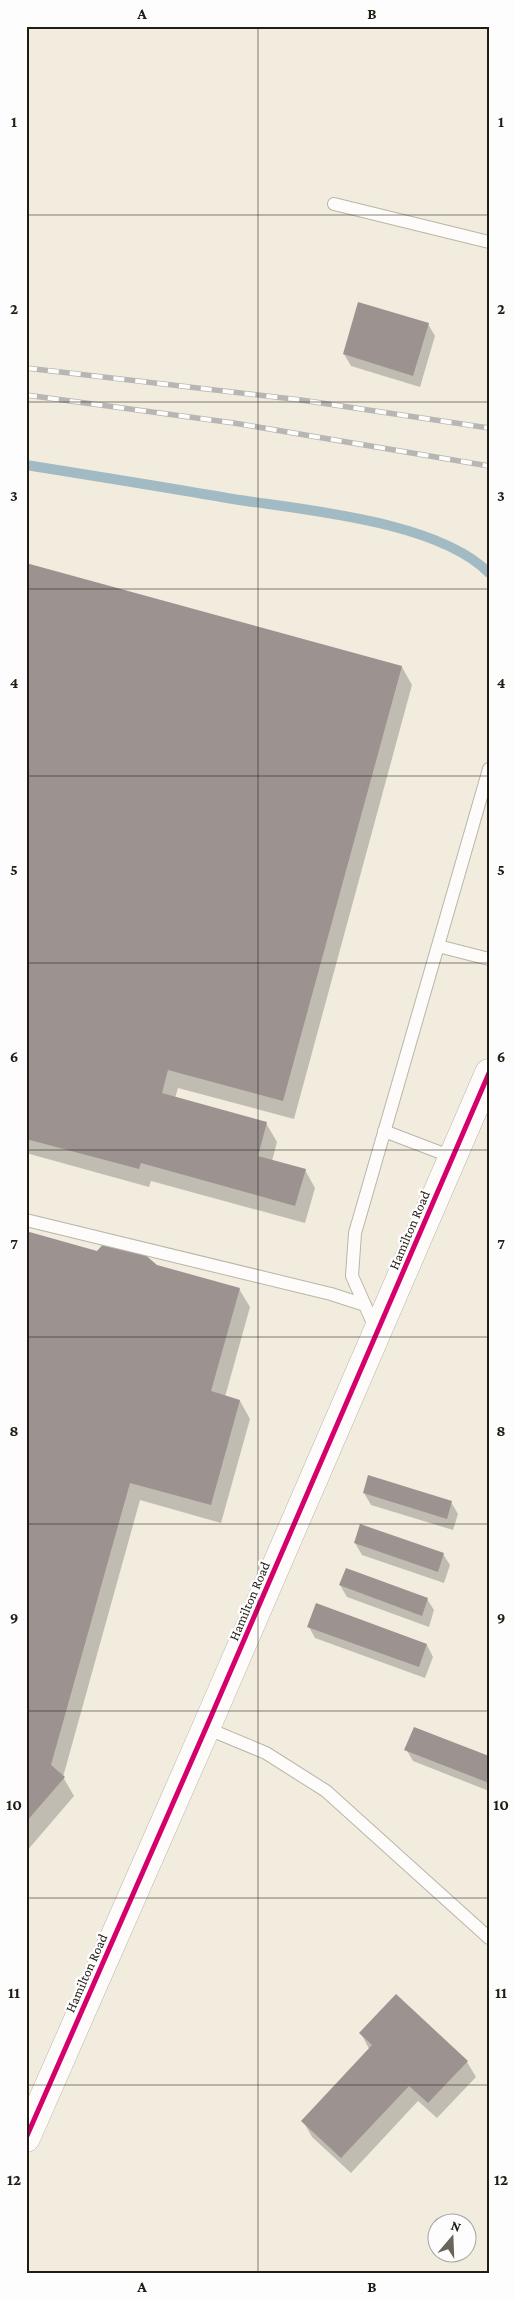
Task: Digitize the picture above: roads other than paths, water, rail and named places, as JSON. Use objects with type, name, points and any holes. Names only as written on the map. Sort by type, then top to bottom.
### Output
[{"type":"street","name":"Hamilton Road","points":[[26,2138],[206,1728],[489,1073]]},
{"type":"lane","points":[[334,204],[489,242]]},
{"type":"lane","points":[[377,1333],[352,1276],[355,1233],[489,769]]},
{"type":"lane","points":[[438,946],[489,959]]},
{"type":"lane","points":[[384,1131],[452,1157]]},
{"type":"lane","points":[[26,1220],[331,1294],[365,1305]]},
{"type":"lane","points":[[206,1728],[266,1753],[326,1791],[489,1938]]},
{"type":"waterway","points":[[26,465],[368,521],[437,541],[466,555],[489,573]]},
{"type":"railway","points":[[26,368],[301,400],[489,428]]},
{"type":"railway","points":[[26,395],[234,423],[489,466]]}]
